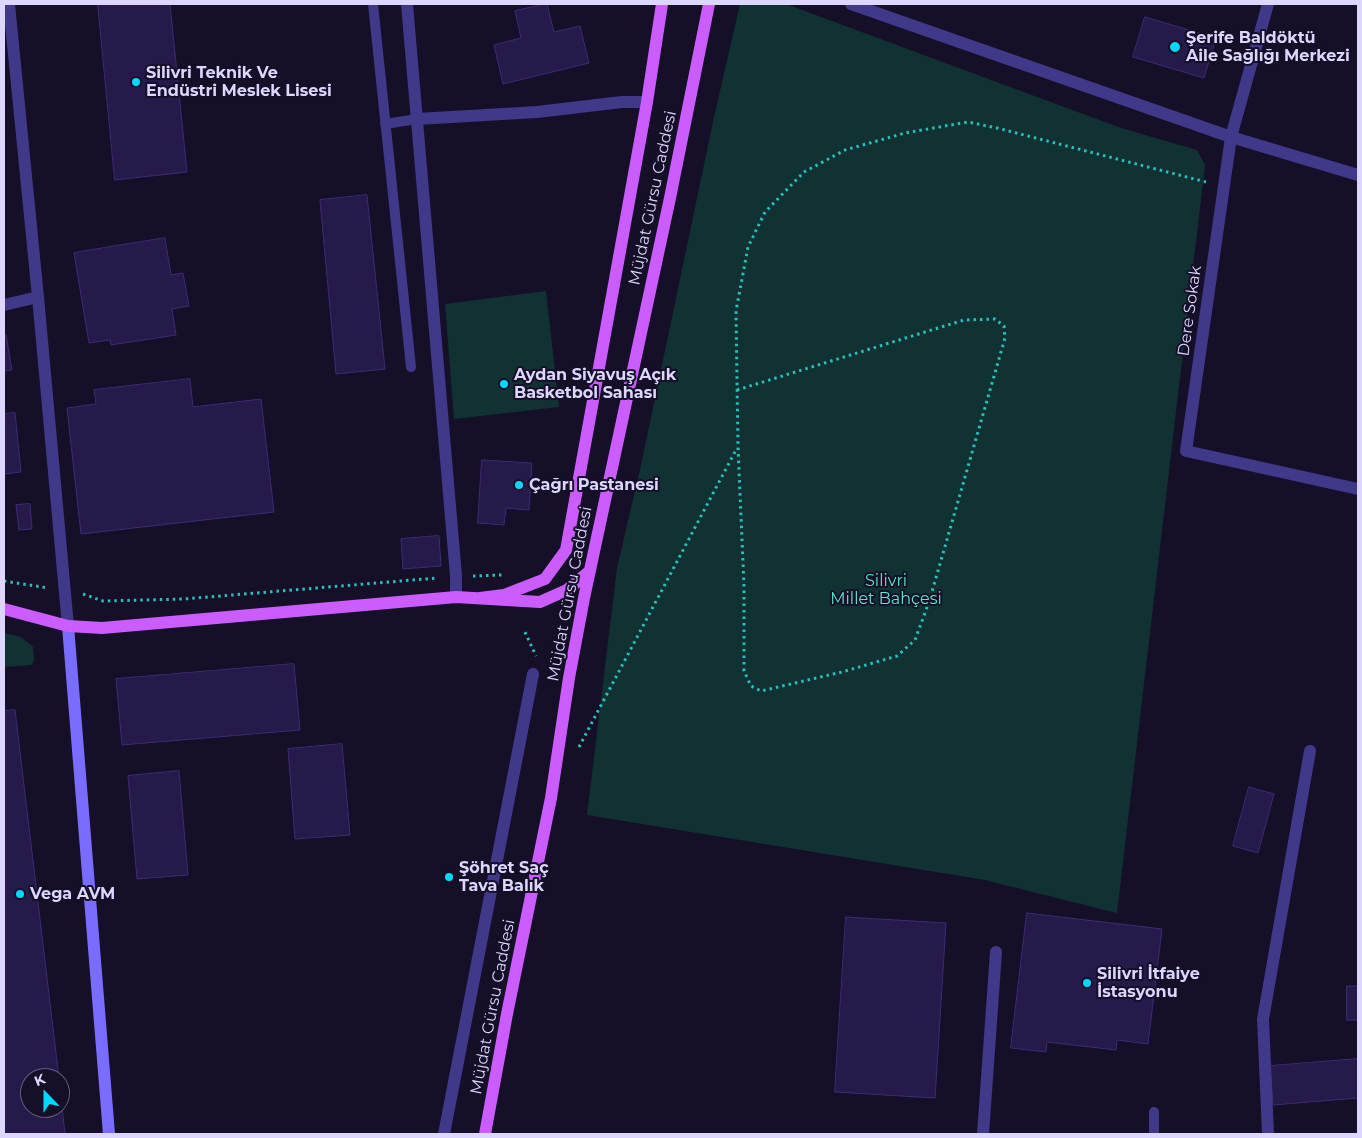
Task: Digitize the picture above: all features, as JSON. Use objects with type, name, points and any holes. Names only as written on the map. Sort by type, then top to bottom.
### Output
[{"type":"main road","name":"Müjdat Gürsu Caddesi","points":[[480,598],[504,595],[545,579],[566,550],[662,4]]},
{"type":"main road","name":"Müjdat Gürsu Caddesi","points":[[485,1134],[507,1014],[551,798],[569,678],[590,571],[670,198],[709,4]]},
{"type":"main road","points":[[4,609],[68,626],[102,628],[456,597],[540,602],[567,590],[590,571]]},
{"type":"street","points":[[9,4],[65,591],[109,1134]]},
{"type":"street","points":[[407,4],[456,576],[456,597]]},
{"type":"street","points":[[851,4],[1231,137],[1358,175]]},
{"type":"street","name":"Dere Sokak","points":[[1268,4],[1231,137],[1186,451],[1358,486]]},
{"type":"street","points":[[417,119],[537,112],[622,102],[646,102]]},
{"type":"street","points":[[4,305],[38,296]]},
{"type":"street","points":[[444,1134],[533,674]]},
{"type":"street","points":[[1268,1134],[1262,1019],[1310,751]]},
{"type":"street","points":[[983,1134],[996,952]]},
{"type":"lane","points":[[373,4],[411,366]]},
{"type":"lane","points":[[386,124],[417,119]]},
{"type":"lane","points":[[1154,1112],[1154,1134]]},
{"type":"path","points":[[736,390],[964,320],[994,319],[1004,326],[1005,338],[930,602],[915,640],[897,656],[842,672],[761,691],[751,686],[744,671],[744,586],[736,390],[736,311],[748,247],[765,212],[804,172],[845,150],[905,133],[968,122],[1224,186]]},
{"type":"path","points":[[575,755],[738,447]]},
{"type":"path","points":[[4,581],[83,594],[103,601],[184,599],[456,576],[507,574]]},
{"type":"path","points":[[525,632],[536,655],[533,674]]},
{"type":"green space","name":"Silivri Millet Bahçesi","points":[[740,4],[786,4],[1121,128],[1197,150],[1205,165],[1117,913],[985,880],[587,815],[617,568],[641,465],[714,117]]},
{"type":"green space","points":[[546,291],[559,407],[454,419],[445,304]]},
{"type":"green space","points":[[4,633],[21,637],[33,647],[34,660],[32,665],[4,667]]},
{"type":"building","name":"Silivri Teknik Ve Endüstri Meslek Lisesi","points":[[98,4],[170,4],[187,172],[115,180]]},
{"type":"building","points":[[547,4],[554,32],[580,26],[589,63],[503,84],[494,45],[521,38],[515,11]]},
{"type":"building","name":"Şerife Baldöktü Aile Sağlığı Merkezi","points":[[1145,17],[1216,38],[1204,78],[1133,57]]},
{"type":"building","points":[[367,195],[385,369],[336,374],[320,200]]},
{"type":"building","points":[[165,238],[171,275],[183,273],[189,306],[172,309],[176,335],[111,345],[110,340],[89,343],[74,253]]},
{"type":"building","points":[[4,335],[6,335],[12,370],[4,371]]},
{"type":"building","points":[[190,379],[193,407],[261,399],[274,512],[81,534],[67,408],[96,404],[94,390]]},
{"type":"building","points":[[15,413],[21,472],[4,474],[4,414]]},
{"type":"building","points":[[482,460],[532,463],[529,510],[506,508],[504,525],[478,523]]},
{"type":"building","points":[[30,504],[32,529],[19,530],[16,505]]},
{"type":"building","points":[[439,536],[441,566],[403,569],[401,539]]},
{"type":"building","points":[[294,664],[300,730],[122,745],[116,679]]},
{"type":"building","name":"Vega AVM","points":[[15,710],[58,1068],[20,1068],[20,1118],[63,1118],[65,1134],[4,1134],[4,711]]},
{"type":"building","points":[[342,744],[350,835],[295,839],[288,749]]},
{"type":"building","points":[[179,771],[188,875],[137,879],[128,776]]},
{"type":"building","points":[[1249,787],[1274,794],[1258,853],[1233,846]]},
{"type":"building","name":"Silivri İtfaiye İstasyonu","points":[[1027,913],[1162,929],[1148,1044],[1117,1040],[1116,1050],[1047,1042],[1046,1052],[1011,1048]]},
{"type":"building","points":[[846,917],[946,923],[935,1098],[835,1092]]},
{"type":"building","points":[[1347,986],[1358,986],[1358,1020],[1347,1020]]},
{"type":"building","points":[[1358,1059],[1358,1098],[1273,1105],[1270,1066]]},
{"type":"place","name":"Şerife Baldöktü Aile Sağlığı Merkezi","points":[[1175,47]]},
{"type":"place","name":"Silivri Teknik Ve Endüstri Meslek Lisesi","points":[[136,82]]},
{"type":"place","name":"Aydan Siyavuş Açık Basketbol Sahası","points":[[504,384]]},
{"type":"place","name":"Çağrı Pastanesi","points":[[519,485]]},
{"type":"place","name":"Şöhret Saç Tava Balık","points":[[449,877]]},
{"type":"place","name":"Vega AVM","points":[[20,894]]},
{"type":"place","name":"Silivri İtfaiye İstasyonu","points":[[1087,983]]}]
